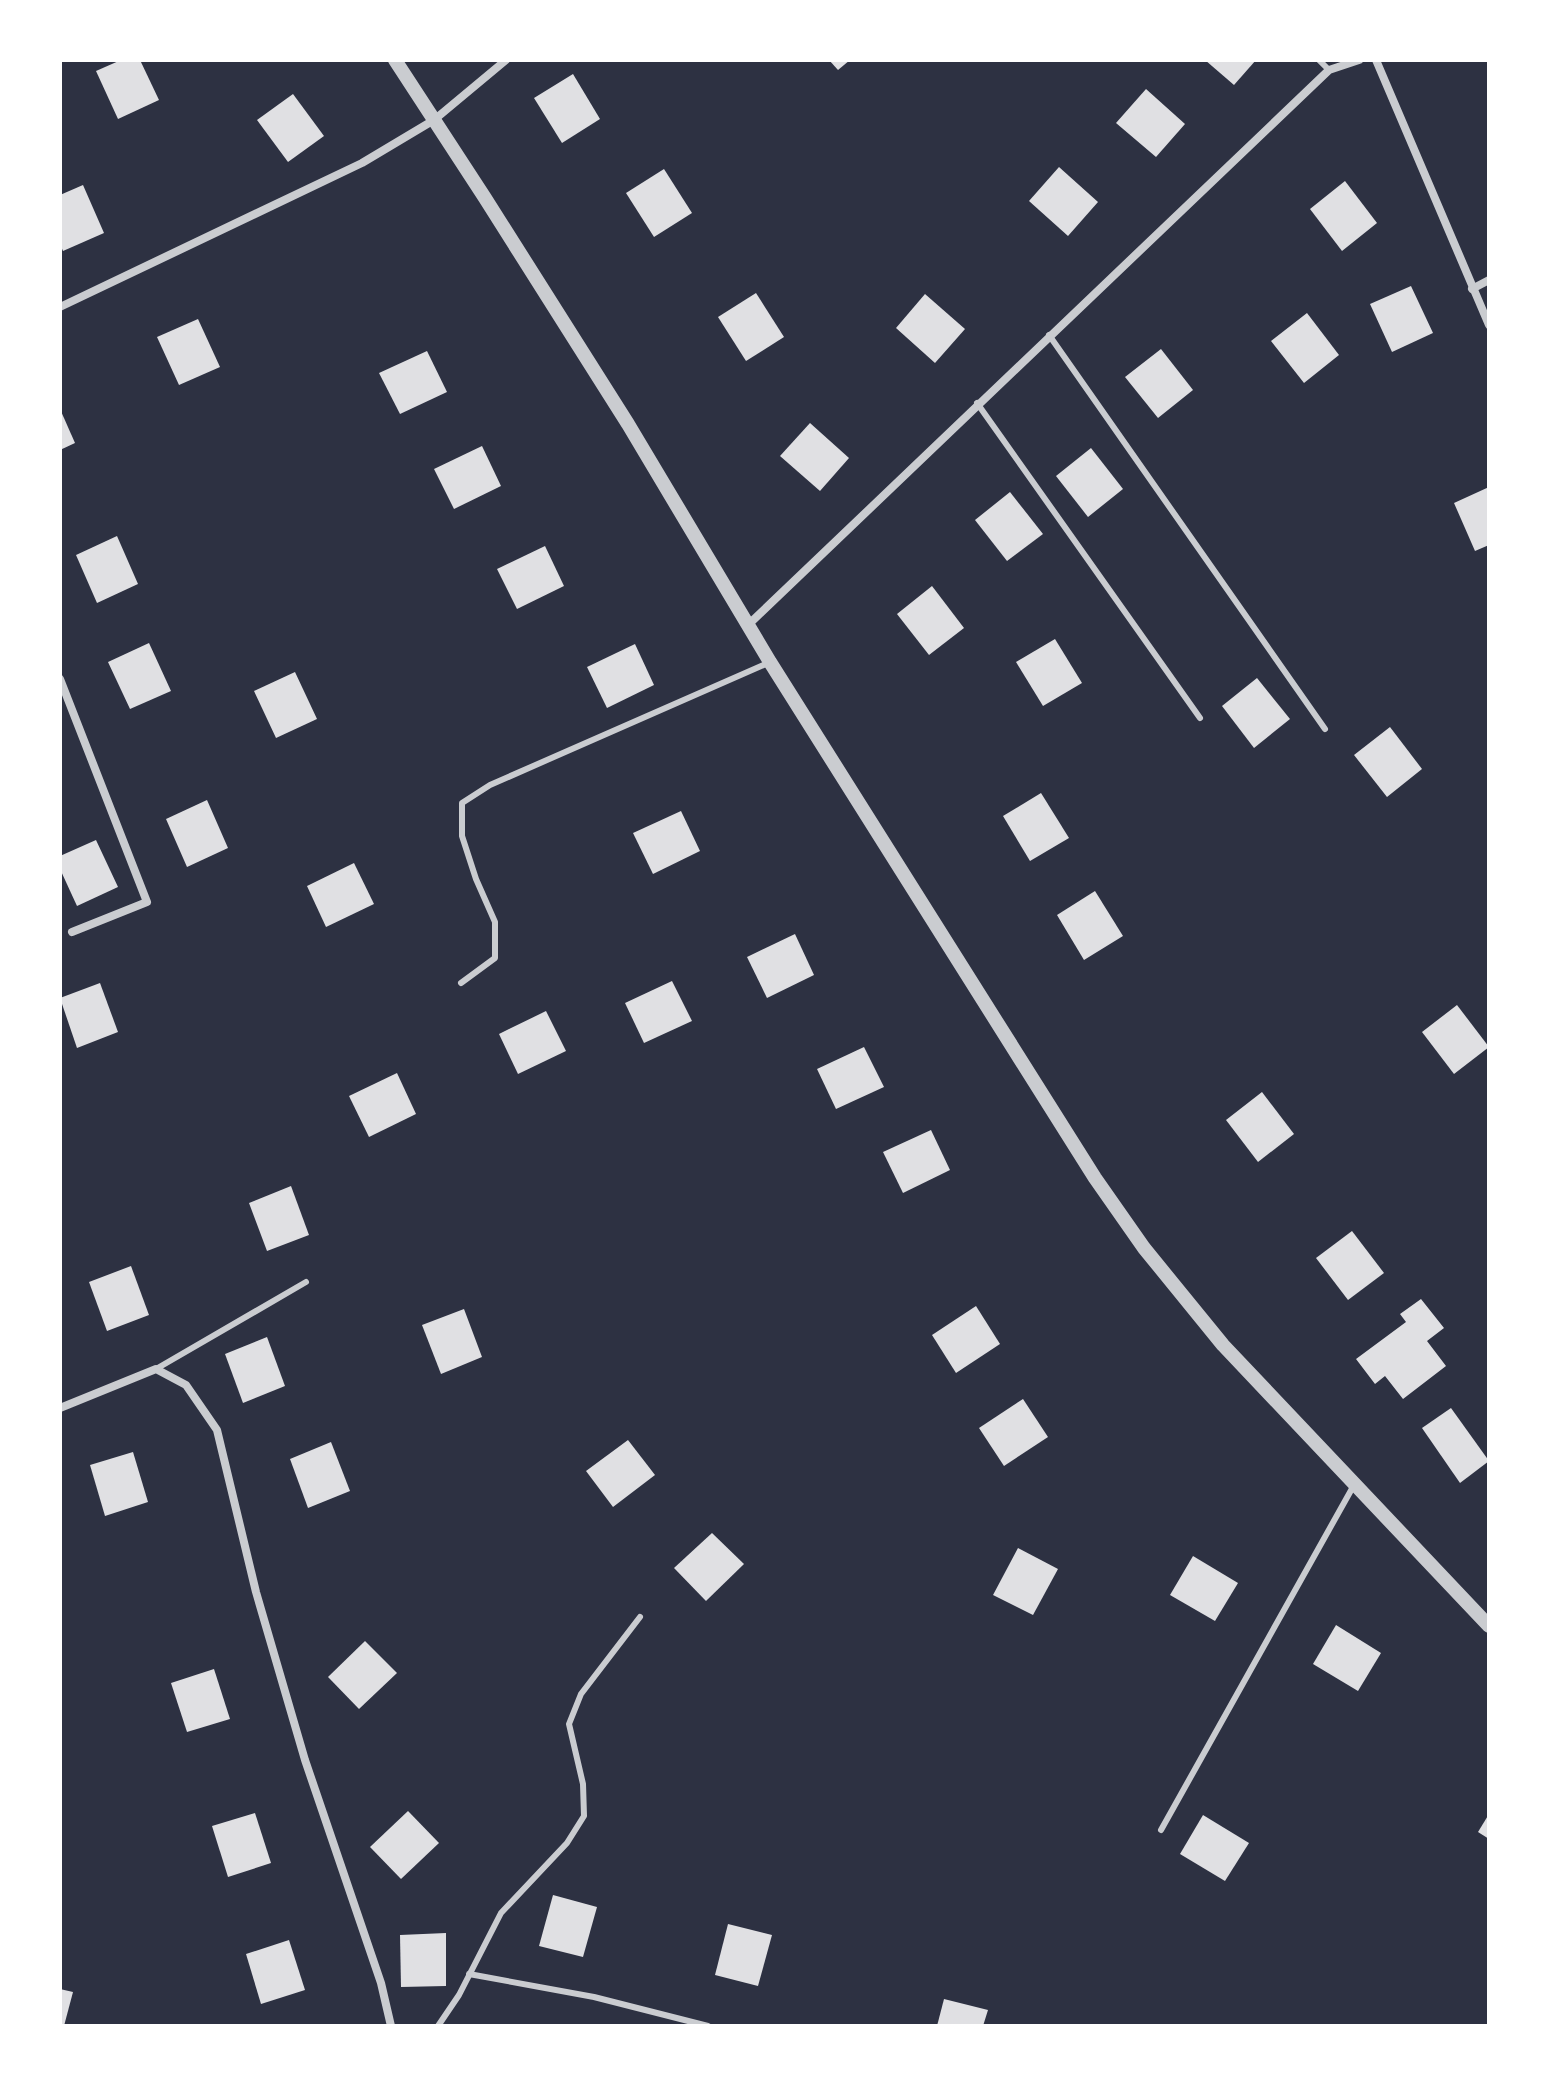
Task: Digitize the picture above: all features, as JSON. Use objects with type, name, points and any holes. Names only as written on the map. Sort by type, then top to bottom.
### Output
[{"type":"street","points":[[395,60],[628,424],[770,662],[1095,1178],[1136,1236],[1223,1345],[1489,1626]]},
{"type":"street","points":[[60,307],[362,163],[434,120],[506,60]]},
{"type":"street","points":[[748,625],[1329,70],[1359,60]]},
{"type":"street","points":[[1376,60],[1489,325]]},
{"type":"street","points":[[1472,289],[1489,280]]},
{"type":"street","points":[[60,679],[147,902],[72,932]]},
{"type":"street","points":[[60,1408],[156,1369],[186,1385],[217,1430],[256,1592],[305,1760],[381,1983],[391,2026]]},
{"type":"lane","points":[[1319,60],[1329,70]]},
{"type":"lane","points":[[1049,335],[1325,729]]},
{"type":"lane","points":[[977,403],[1200,718]]},
{"type":"lane","points":[[461,983],[495,958],[495,922],[462,836],[462,803],[490,785],[770,662]]},
{"type":"lane","points":[[156,1369],[306,1282]]},
{"type":"lane","points":[[1161,1830],[1354,1485]]},
{"type":"lane","points":[[438,2026],[459,1995],[501,1913],[567,1843],[584,1816],[583,1784],[569,1724],[581,1694],[640,1617]]},
{"type":"lane","points":[[469,1974],[594,1997],[708,2026]]},
{"type":"building","points":[[121,60],[140,60],[159,100],[118,119],[96,71]]},
{"type":"building","points":[[829,60],[850,60],[838,70]]},
{"type":"building","points":[[1205,60],[1256,60],[1234,85]]},
{"type":"building","points":[[573,74],[600,119],[562,143],[534,98]]},
{"type":"building","points":[[1146,89],[1185,124],[1156,157],[1116,123]]},
{"type":"building","points":[[293,94],[324,136],[288,162],[257,120]]},
{"type":"building","points":[[1059,167],[1098,202],[1068,236],[1029,201]]},
{"type":"building","points":[[664,169],[692,213],[654,237],[626,193]]},
{"type":"building","points":[[1345,181],[1377,223],[1342,251],[1310,209]]},
{"type":"building","points":[[83,185],[104,233],[63,251],[60,244],[60,195]]},
{"type":"building","points":[[1411,286],[1433,333],[1392,352],[1370,304]]},
{"type":"building","points":[[756,293],[784,337],[746,361],[718,317]]},
{"type":"building","points":[[925,294],[965,329],[935,363],[896,328]]},
{"type":"building","points":[[1307,313],[1339,355],[1304,383],[1271,341]]},
{"type":"building","points":[[198,319],[220,367],[179,385],[157,337]]},
{"type":"building","points":[[1161,349],[1193,390],[1158,418],[1125,377]]},
{"type":"building","points":[[427,351],[447,392],[400,414],[379,373]]},
{"type":"building","points":[[60,409],[75,443],[60,450]]},
{"type":"building","points":[[810,423],[849,458],[820,491],[780,456]]},
{"type":"building","points":[[482,446],[501,486],[454,509],[434,469]]},
{"type":"building","points":[[1091,448],[1123,489],[1088,517],[1056,476]]},
{"type":"building","points":[[1489,487],[1489,545],[1475,551],[1454,503]]},
{"type":"building","points":[[1010,492],[1043,534],[1007,561],[975,520]]},
{"type":"building","points":[[117,536],[138,584],[97,603],[76,555]]},
{"type":"building","points":[[545,546],[564,586],[517,609],[497,569]]},
{"type":"building","points":[[932,586],[964,628],[929,655],[897,614]]},
{"type":"building","points":[[1055,639],[1082,683],[1043,706],[1016,662]]},
{"type":"building","points":[[149,643],[171,691],[130,709],[108,662]]},
{"type":"building","points":[[635,644],[654,685],[607,708],[587,667]]},
{"type":"building","points":[[295,672],[317,719],[276,738],[254,691]]},
{"type":"building","points":[[1257,678],[1290,719],[1254,748],[1222,706]]},
{"type":"building","points":[[1390,727],[1422,769],[1387,797],[1354,755]]},
{"type":"building","points":[[1041,793],[1069,838],[1030,861],[1003,816]]},
{"type":"building","points":[[207,800],[228,848],[187,867],[166,819]]},
{"type":"building","points":[[681,811],[700,851],[653,874],[633,833]]},
{"type":"building","points":[[96,840],[118,887],[77,906],[60,869],[60,856]]},
{"type":"building","points":[[354,863],[374,904],[326,927],[307,886]]},
{"type":"building","points":[[1095,891],[1123,936],[1084,960],[1057,915]]},
{"type":"building","points":[[795,934],[814,975],[767,998],[747,957]]},
{"type":"building","points":[[672,981],[692,1021],[644,1043],[625,1003]]},
{"type":"building","points":[[100,983],[118,1032],[77,1048],[60,998]]},
{"type":"building","points":[[1457,1005],[1489,1047],[1454,1074],[1422,1032]]},
{"type":"building","points":[[546,1011],[566,1051],[518,1074],[499,1034]]},
{"type":"building","points":[[864,1047],[884,1087],[836,1109],[817,1069]]},
{"type":"building","points":[[397,1073],[416,1114],[369,1137],[349,1096]]},
{"type":"building","points":[[1262,1092],[1294,1134],[1258,1162],[1226,1120]]},
{"type":"building","points":[[931,1130],[950,1170],[903,1193],[883,1152]]},
{"type":"building","points":[[291,1186],[309,1235],[267,1251],[249,1203]]},
{"type":"building","points":[[1352,1231],[1384,1273],[1348,1300],[1316,1258]]},
{"type":"building","points":[[131,1266],[149,1315],[107,1331],[89,1282]]},
{"type":"building","points":[[1421,1299],[1444,1328],[1427,1341],[1446,1366],[1403,1399],[1385,1376],[1375,1384],[1356,1359],[1406,1322],[1400,1314]]},
{"type":"building","points":[[976,1306],[1000,1344],[956,1373],[932,1335]]},
{"type":"building","points":[[464,1309],[482,1357],[441,1374],[422,1325]]},
{"type":"building","points":[[267,1337],[285,1386],[243,1403],[225,1354]]},
{"type":"building","points":[[1023,1399],[1048,1437],[1004,1466],[979,1428]]},
{"type":"building","points":[[1451,1408],[1489,1461],[1460,1483],[1422,1428]]},
{"type":"building","points":[[628,1440],[655,1475],[613,1507],[586,1471]]},
{"type":"building","points":[[331,1442],[350,1491],[308,1508],[290,1459]]},
{"type":"building","points":[[133,1452],[148,1502],[105,1516],[90,1465]]},
{"type":"building","points":[[712,1533],[744,1564],[706,1601],[674,1568]]},
{"type":"building","points":[[1018,1548],[1058,1569],[1033,1615],[993,1595]]},
{"type":"building","points":[[1193,1556],[1238,1583],[1215,1621],[1170,1595]]},
{"type":"building","points":[[1336,1625],[1381,1653],[1358,1691],[1313,1664]]},
{"type":"building","points":[[365,1641],[397,1673],[359,1709],[328,1677]]},
{"type":"building","points":[[214,1669],[230,1719],[187,1732],[171,1683]]},
{"type":"building","points":[[408,1811],[439,1843],[401,1879],[370,1847]]},
{"type":"building","points":[[255,1813],[271,1863],[228,1877],[212,1826]]},
{"type":"building","points":[[1489,1814],[1489,1839],[1478,1832]]},
{"type":"building","points":[[1203,1815],[1249,1843],[1225,1881],[1180,1854]]},
{"type":"building","points":[[553,1895],[597,1907],[583,1957],[539,1946]]},
{"type":"building","points":[[728,1924],[772,1935],[758,1986],[715,1975]]},
{"type":"building","points":[[446,1933],[446,1986],[401,1987],[400,1935]]},
{"type":"building","points":[[289,1940],[305,1990],[261,2004],[246,1954]]},
{"type":"building","points":[[60,1989],[73,1992],[64,2026],[60,2026]]},
{"type":"building","points":[[944,1999],[988,2010],[983,2026],[937,2026]]}]
